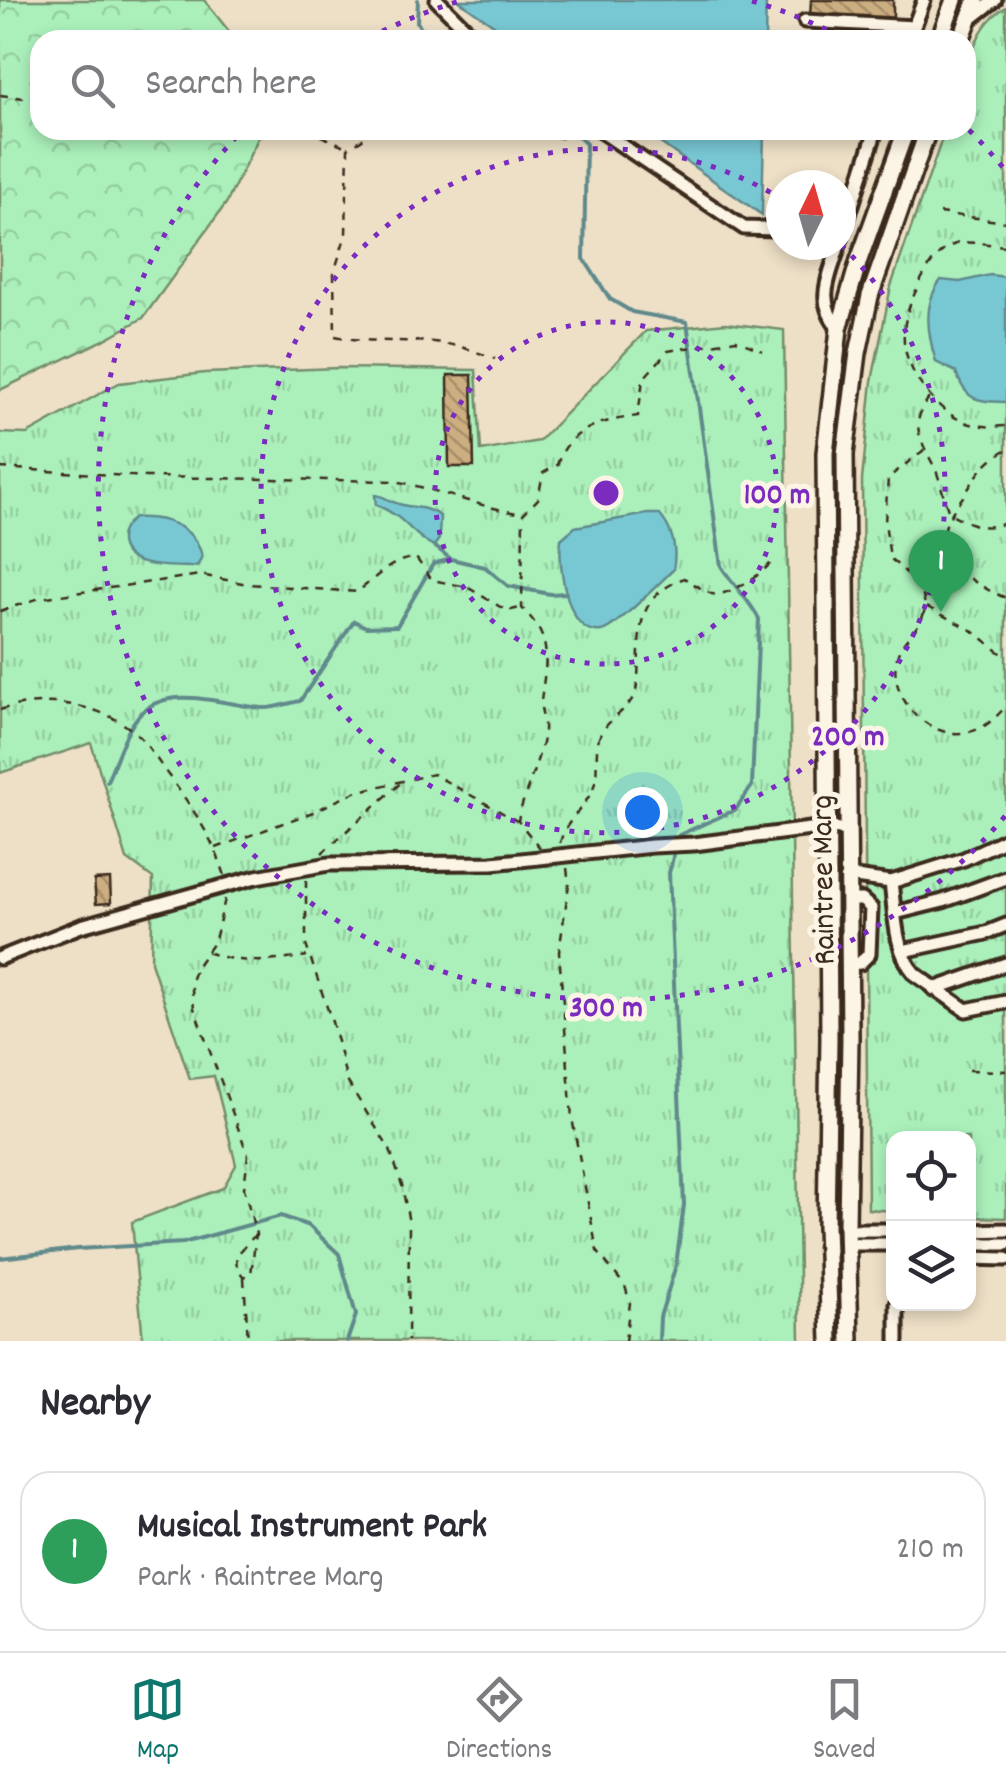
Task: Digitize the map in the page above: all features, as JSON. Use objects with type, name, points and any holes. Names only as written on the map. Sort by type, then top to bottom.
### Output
[{"type":"main road","points":[[944,30],[954,0]]},
{"type":"main road","points":[[965,30],[976,0]]},
{"type":"main road","name":"Raintree Marg","points":[[830,1341],[826,1226],[827,417],[839,329],[902,140]]},
{"type":"main road","name":"Raintree Marg","points":[[850,1341],[844,492],[848,419],[870,296],[925,140]]},
{"type":"street","points":[[436,0],[467,30]]},
{"type":"street","points":[[913,30],[924,0]]},
{"type":"street","points":[[968,21],[996,0]]},
{"type":"street","points":[[805,21],[914,27]]},
{"type":"street","points":[[613,140],[744,228],[766,229]]},
{"type":"street","points":[[856,186],[872,140]]},
{"type":"street","points":[[835,260],[824,305],[839,329]]},
{"type":"street","points":[[0,958],[81,926],[228,885],[329,864],[492,863],[826,827],[848,830]]},
{"type":"street","points":[[848,876],[892,882],[964,860],[1006,839]]},
{"type":"street","points":[[895,913],[943,902],[1006,878]]},
{"type":"street","points":[[892,882],[908,967],[966,1010],[1006,1002]]},
{"type":"street","points":[[903,951],[1006,925]]},
{"type":"street","points":[[934,989],[1006,964]]},
{"type":"street","points":[[976,1230],[1006,1230]]},
{"type":"street","points":[[847,1237],[886,1231]]},
{"type":"street","points":[[847,1237],[886,1243]]},
{"type":"street","points":[[976,1244],[1006,1244]]},
{"type":"street","points":[[976,1258],[1006,1259]]},
{"type":"street","points":[[897,1311],[897,1341]]},
{"type":"path","points":[[0,95],[30,99]]},
{"type":"path","points":[[330,140],[348,148]]},
{"type":"path","points":[[348,148],[361,140]]},
{"type":"path","points":[[348,148],[346,234],[334,273],[335,336],[434,342],[495,358]]},
{"type":"path","points":[[940,213],[1006,222]]},
{"type":"path","points":[[1006,246],[959,244],[940,253],[924,274],[907,311],[903,337],[912,368],[930,397],[960,420],[982,427],[1006,426]]},
{"type":"path","points":[[518,821],[544,731],[540,707],[546,643],[537,624],[522,608],[523,514],[538,499],[542,473],[557,464],[561,452],[580,431],[602,422],[638,416],[643,379],[668,352],[736,340],[764,351]]},
{"type":"path","points":[[930,397],[918,415],[918,438],[952,514],[975,527],[990,528],[1006,522]]},
{"type":"path","points":[[924,450],[888,478],[885,494],[890,558],[914,579],[925,606],[924,619],[897,656],[901,693],[920,721],[948,734],[968,733],[991,724],[1006,706]]},
{"type":"path","points":[[1006,450],[987,461],[946,525],[944,542],[956,565],[979,588],[1006,598]]},
{"type":"path","points":[[0,468],[146,477],[395,481],[486,508],[523,514]]},
{"type":"path","points":[[0,611],[40,598],[200,575],[248,584],[356,592],[389,566],[410,557],[416,558],[432,580],[468,587],[507,611],[522,608]]},
{"type":"path","points":[[216,848],[355,792],[433,774],[518,821],[551,858],[559,847],[563,828],[592,791],[599,739],[611,720],[625,711],[636,692],[642,621],[650,602],[670,584],[684,578],[712,594],[724,594],[767,572],[773,560]]},
{"type":"path","points":[[925,606],[973,630],[1006,657]]},
{"type":"path","points":[[0,710],[21,703],[62,704],[100,712],[122,724],[140,738],[185,796],[216,848],[228,885],[218,929],[191,980],[194,1008],[248,1156],[244,1188],[256,1234],[251,1274],[244,1277]]},
{"type":"path","points":[[403,781],[307,868],[304,894],[308,956],[332,1022],[346,1081],[390,1150],[402,1185],[409,1223],[408,1341]]},
{"type":"path","points":[[566,857],[568,884],[559,952],[572,1118],[598,1251],[625,1286],[630,1303],[625,1341]]},
{"type":"path","points":[[206,952],[228,960],[267,962],[308,956]]},
{"type":"path","points":[[969,1070],[1006,1072]]},
{"type":"path","points":[[248,1341],[244,1277],[236,1269],[236,1256],[256,1234]]},
{"type":"green space","points":[[0,0],[204,0],[228,30],[30,30],[30,140],[257,140],[227,202],[143,318],[0,390]]},
{"type":"green space","points":[[1006,7],[1006,1218],[976,1217],[976,1131],[886,1131],[886,1210],[868,1209],[862,480],[872,381],[891,286],[942,140],[976,140],[976,43],[982,30]]},
{"type":"green space","points":[[726,323],[784,330],[800,1341],[143,1341],[132,1222],[223,1188],[236,1165],[214,1076],[190,1079],[151,962],[153,878],[127,859],[91,743],[0,773],[0,433],[27,434],[119,383],[205,373],[338,368],[476,370],[481,451],[539,441],[646,331]]},
{"type":"water","points":[[458,0],[766,0],[765,30],[501,30]]},
{"type":"water","points":[[656,140],[764,140],[762,215]]},
{"type":"water","points":[[990,275],[1006,277],[1006,402],[980,400],[968,394],[956,372],[936,362],[929,331],[931,299],[941,280],[960,282]]},
{"type":"water","points":[[375,495],[440,516],[439,539],[434,546],[376,505]]},
{"type":"water","points":[[659,514],[671,533],[673,570],[616,623],[601,631],[589,629],[572,610],[567,596],[561,539],[575,527]]},
{"type":"water","points":[[134,518],[166,521],[185,530],[198,545],[202,556],[198,565],[160,566],[129,556],[123,549],[121,535]]},
{"type":"building","points":[[811,0],[893,0],[893,19],[810,17]]},
{"type":"building","points":[[448,375],[472,375],[474,467],[449,467]]},
{"type":"building","points":[[110,879],[111,903],[96,904],[94,880]]},
{"type":"waterway","points":[[418,0],[417,22],[422,30]]},
{"type":"waterway","points":[[582,140],[586,144],[584,259],[610,299],[632,312],[687,322],[721,566],[759,619],[752,786],[735,810],[679,835],[678,840]]},
{"type":"waterway","points":[[107,781],[131,727],[154,704],[168,699],[200,698],[267,708],[300,701],[354,621],[366,627],[397,626],[433,564],[451,559],[434,546]]},
{"type":"waterway","points":[[451,559],[485,567],[508,586],[566,593]]},
{"type":"waterway","points":[[659,1341],[660,1317],[676,1265],[684,1205],[669,873],[675,849]]},
{"type":"waterway","points":[[0,1258],[183,1243],[281,1216],[309,1226],[339,1254],[356,1315],[347,1341]]},
{"type":"place","name":"Musical Instrument Park","points":[[941,612]]}]
